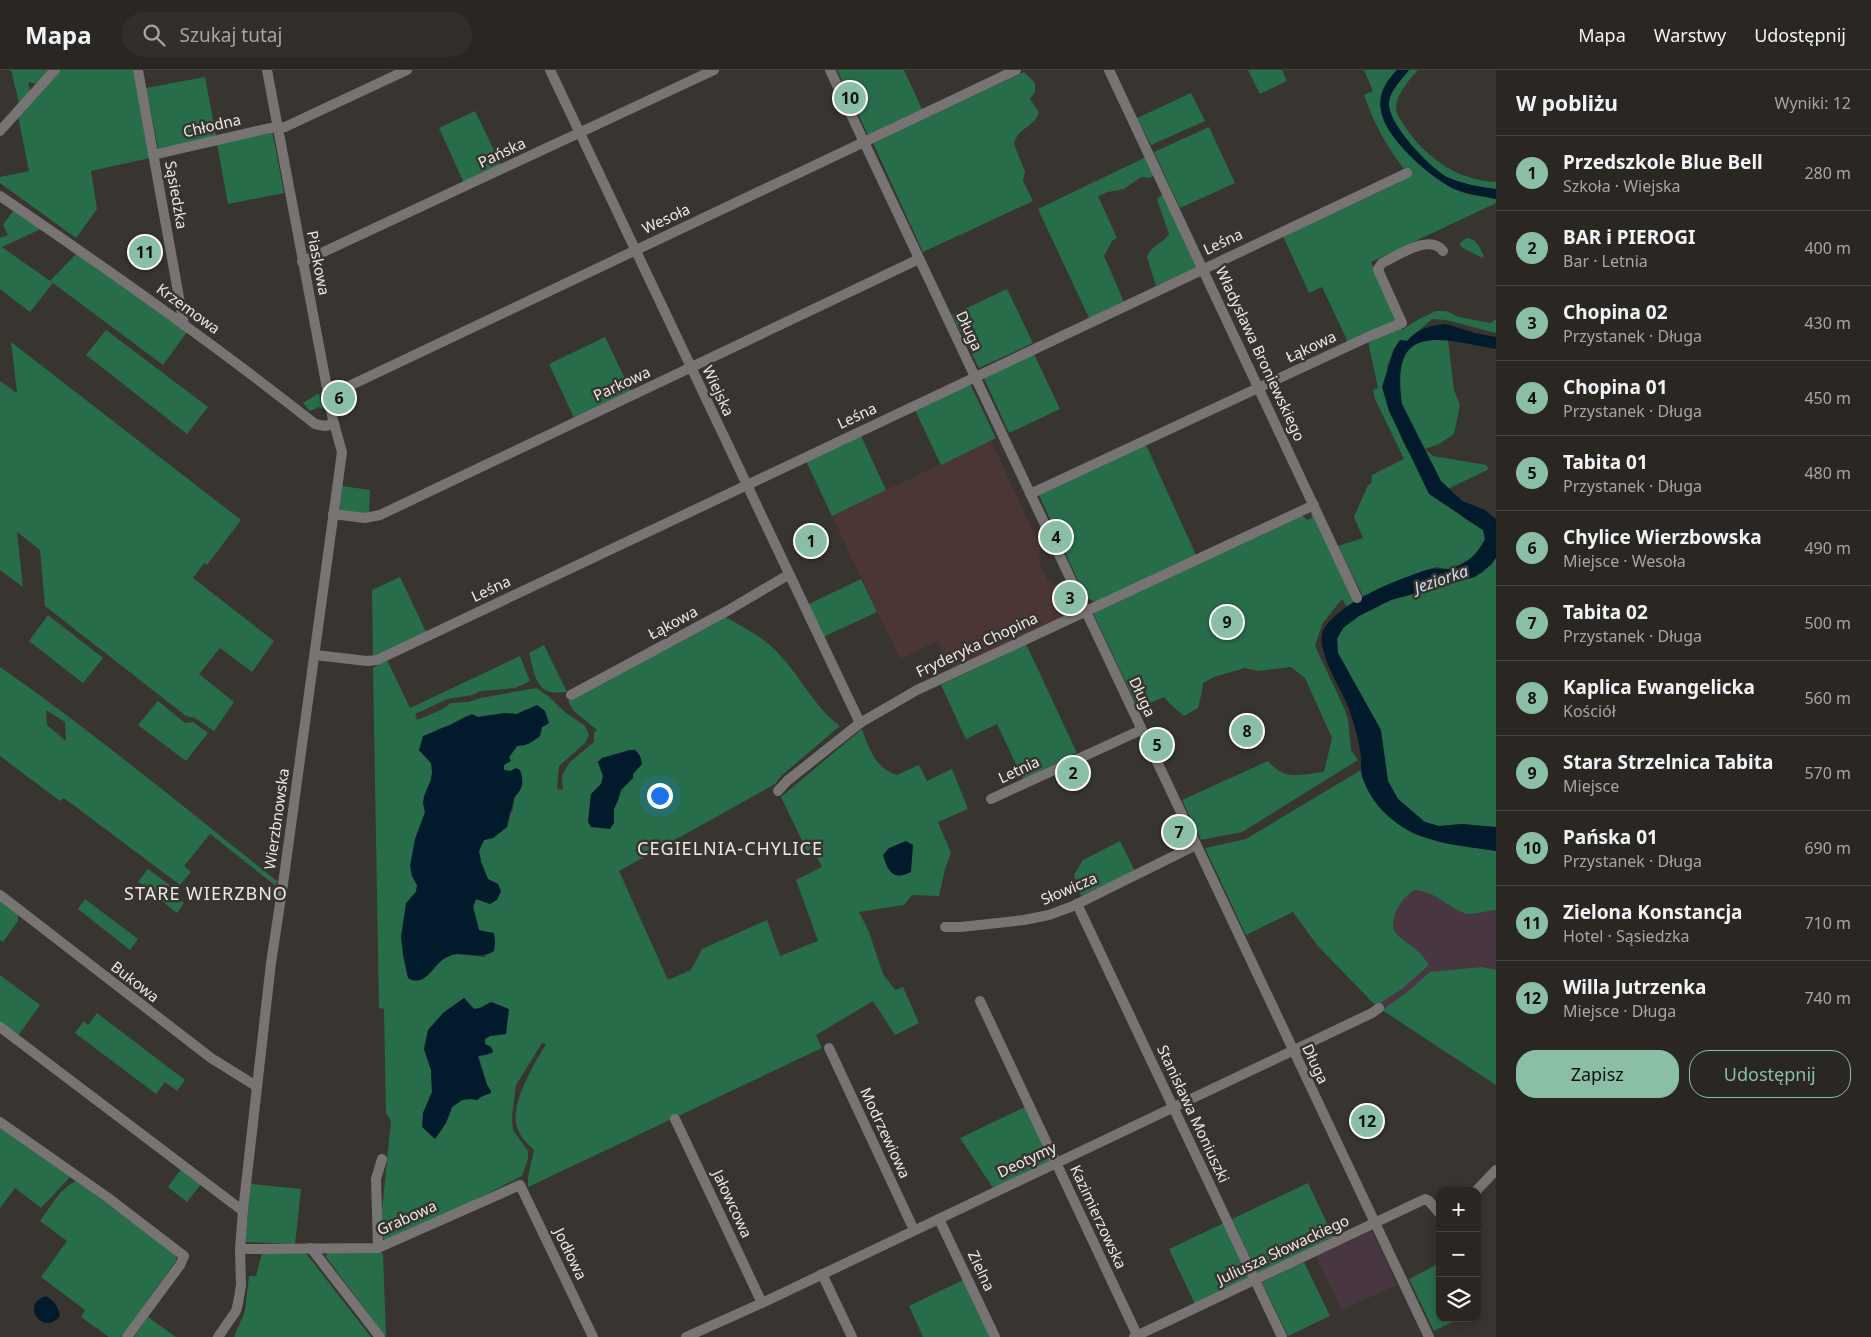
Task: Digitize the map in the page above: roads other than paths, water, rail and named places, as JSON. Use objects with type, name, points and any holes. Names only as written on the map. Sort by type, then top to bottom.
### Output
[{"type":"street","points":[[0,131],[55,70]]},
{"type":"street","name":"Sąsiedzka","points":[[138,70],[184,324]]},
{"type":"street","name":"Piaskowa","points":[[267,70],[328,396],[342,452],[341,461]]},
{"type":"street","name":"Chłodna","points":[[153,155],[270,128],[285,127],[407,70]]},
{"type":"street","name":"Wiejska","points":[[550,70],[788,575],[860,723]]},
{"type":"street","name":"Pańska","points":[[302,262],[714,70]]},
{"type":"street","name":"Długa","points":[[830,70],[1429,1337]]},
{"type":"street","name":"Wesoła","points":[[328,396],[1016,70]]},
{"type":"street","name":"Władysława Broniewskiego","points":[[1109,70],[1358,598]]},
{"type":"street","name":"Leśna","points":[[315,655],[367,661],[377,660],[1407,173]]},
{"type":"street","name":"Krzemowa","points":[[0,196],[184,324],[315,424],[324,426],[334,424]]},
{"type":"street","name":"Łąkowa","points":[[1030,494],[1370,336],[1402,323],[1379,272],[1379,266],[1424,244],[1434,244],[1440,246],[1443,250]]},
{"type":"street","name":"Parkowa","points":[[333,514],[364,518],[380,514],[919,259]]},
{"type":"street","points":[[169,314],[180,302]]},
{"type":"street","name":"Wierzbnowska","points":[[218,1337],[236,1311],[242,1285],[240,1249],[256,1086],[271,963],[341,461]]},
{"type":"street","name":"Fryderyka Chopina","points":[[778,791],[860,723],[917,690],[1314,505]]},
{"type":"street","name":"Łąkowa","points":[[571,695],[788,575]]},
{"type":"street","name":"Letnia","points":[[991,799],[1141,730]]},
{"type":"street","name":"Słowicza","points":[[945,926],[962,927],[1024,920],[1049,915],[1077,904],[1196,845]]},
{"type":"street","name":"Bukowa","points":[[0,895],[211,1058],[256,1086]]},
{"type":"street","name":"Stanisława Moniuszki","points":[[1077,904],[1282,1337]]},
{"type":"street","name":"Kazimierzowska","points":[[980,1001],[1137,1336]]},
{"type":"street","name":"Deotymy","points":[[686,1337],[762,1303],[1173,1108],[1379,1008]]},
{"type":"street","points":[[0,1027],[243,1211]]},
{"type":"street","name":"Modrzewiowa","points":[[829,1048],[914,1230]]},
{"type":"street","name":"Jałowcowa","points":[[675,1119],[762,1303]]},
{"type":"street","points":[[0,1122],[107,1197],[184,1256],[180,1265],[127,1337]]},
{"type":"street","points":[[378,1248],[376,1179],[382,1159]]},
{"type":"street","points":[[1480,1187],[1496,1170]]},
{"type":"street","name":"Grabowa","points":[[240,1249],[378,1248],[520,1184]]},
{"type":"street","name":"Jodłowa","points":[[520,1184],[593,1337]]},
{"type":"street","name":"Juliusza Słowackiego","points":[[1137,1336],[1425,1199],[1430,1201],[1436,1209]]},
{"type":"street","name":"Zielna","points":[[939,1219],[995,1337]]},
{"type":"street","points":[[311,1248],[380,1337]]},
{"type":"street","points":[[822,1274],[852,1337]]},
{"type":"water","points":[[1397,70],[1409,70],[1394,89],[1389,102],[1390,111],[1394,121],[1410,144],[1430,164],[1447,177],[1459,182],[1496,189],[1496,199],[1452,188],[1442,182],[1409,155],[1390,133],[1384,122],[1380,105],[1384,88]]},
{"type":"water","name":"Jeziorka","points":[[1446,324],[1496,337],[1496,349],[1438,340],[1423,342],[1411,347],[1404,359],[1400,377],[1402,404],[1441,481],[1462,501],[1485,510],[1496,519],[1496,558],[1491,565],[1475,577],[1391,600],[1359,616],[1343,628],[1337,639],[1338,653],[1381,730],[1388,781],[1398,799],[1425,822],[1439,826],[1462,824],[1496,827],[1496,851],[1458,846],[1421,836],[1398,824],[1379,807],[1363,780],[1360,747],[1354,723],[1347,704],[1328,666],[1322,644],[1322,634],[1325,627],[1345,608],[1371,592],[1426,570],[1454,568],[1475,554],[1485,539],[1483,530],[1429,494],[1389,411],[1382,387],[1394,349],[1400,340],[1407,341],[1424,328]]},
{"type":"water","points":[[537,705],[545,711],[549,723],[542,727],[540,736],[527,744],[517,746],[509,757],[511,761],[504,765],[504,770],[510,771],[516,768],[520,770],[522,785],[515,797],[507,827],[493,838],[484,840],[479,851],[488,879],[498,884],[501,891],[497,900],[490,904],[476,899],[473,907],[479,930],[494,933],[494,951],[483,955],[455,954],[444,959],[420,980],[408,978],[401,937],[406,903],[416,892],[417,885],[412,876],[410,866],[415,839],[425,812],[424,796],[431,780],[432,772],[431,763],[419,750],[423,736],[472,714],[478,717],[505,713],[517,714]]},
{"type":"water","points":[[635,750],[638,753],[642,764],[633,774],[633,778],[621,790],[614,809],[614,823],[610,829],[591,827],[588,822],[591,794],[601,784],[603,776],[598,762],[602,758]]},
{"type":"water","points":[[906,841],[913,845],[911,872],[900,876],[889,870],[883,855],[889,848]]},
{"type":"water","points":[[464,998],[474,1009],[491,1002],[509,1009],[506,1034],[490,1036],[485,1039],[485,1044],[491,1047],[493,1051],[492,1053],[478,1056],[491,1093],[477,1100],[462,1100],[452,1107],[446,1123],[435,1139],[422,1127],[423,1113],[432,1092],[431,1070],[424,1049],[428,1030],[443,1013]]},
{"type":"water","points":[[46,1296],[56,1304],[60,1316],[47,1323],[36,1317],[34,1311],[34,1305],[38,1300]]},
{"type":"place","name":"Pańska 01","points":[[850,98]]},
{"type":"place","name":"Zielona Konstancja","points":[[145,252]]},
{"type":"place","name":"Chylice Wierzbowska","points":[[339,398]]},
{"type":"place","name":"Chopina 01","points":[[1056,537]]},
{"type":"place","name":"Przedszkole Blue Bell","points":[[811,541]]},
{"type":"place","name":"Chopina 02","points":[[1070,598]]},
{"type":"place","name":"Stara Strzelnica Tabita","points":[[1227,622]]},
{"type":"place","name":"Kaplica Ewangelicka","points":[[1247,731]]},
{"type":"place","name":"Tabita 01","points":[[1157,745]]},
{"type":"place","name":"BAR i PIEROGI","points":[[1073,773]]},
{"type":"place","name":"Tabita 02","points":[[1179,832]]},
{"type":"place","name":"Willa Jutrzenka","points":[[1367,1121]]},
{"type":"district","name":"CEGIELNIA-CHYLICE","points":[[730,849]]},
{"type":"district","name":"STARE WIERZBNO","points":[[206,894]]}]
